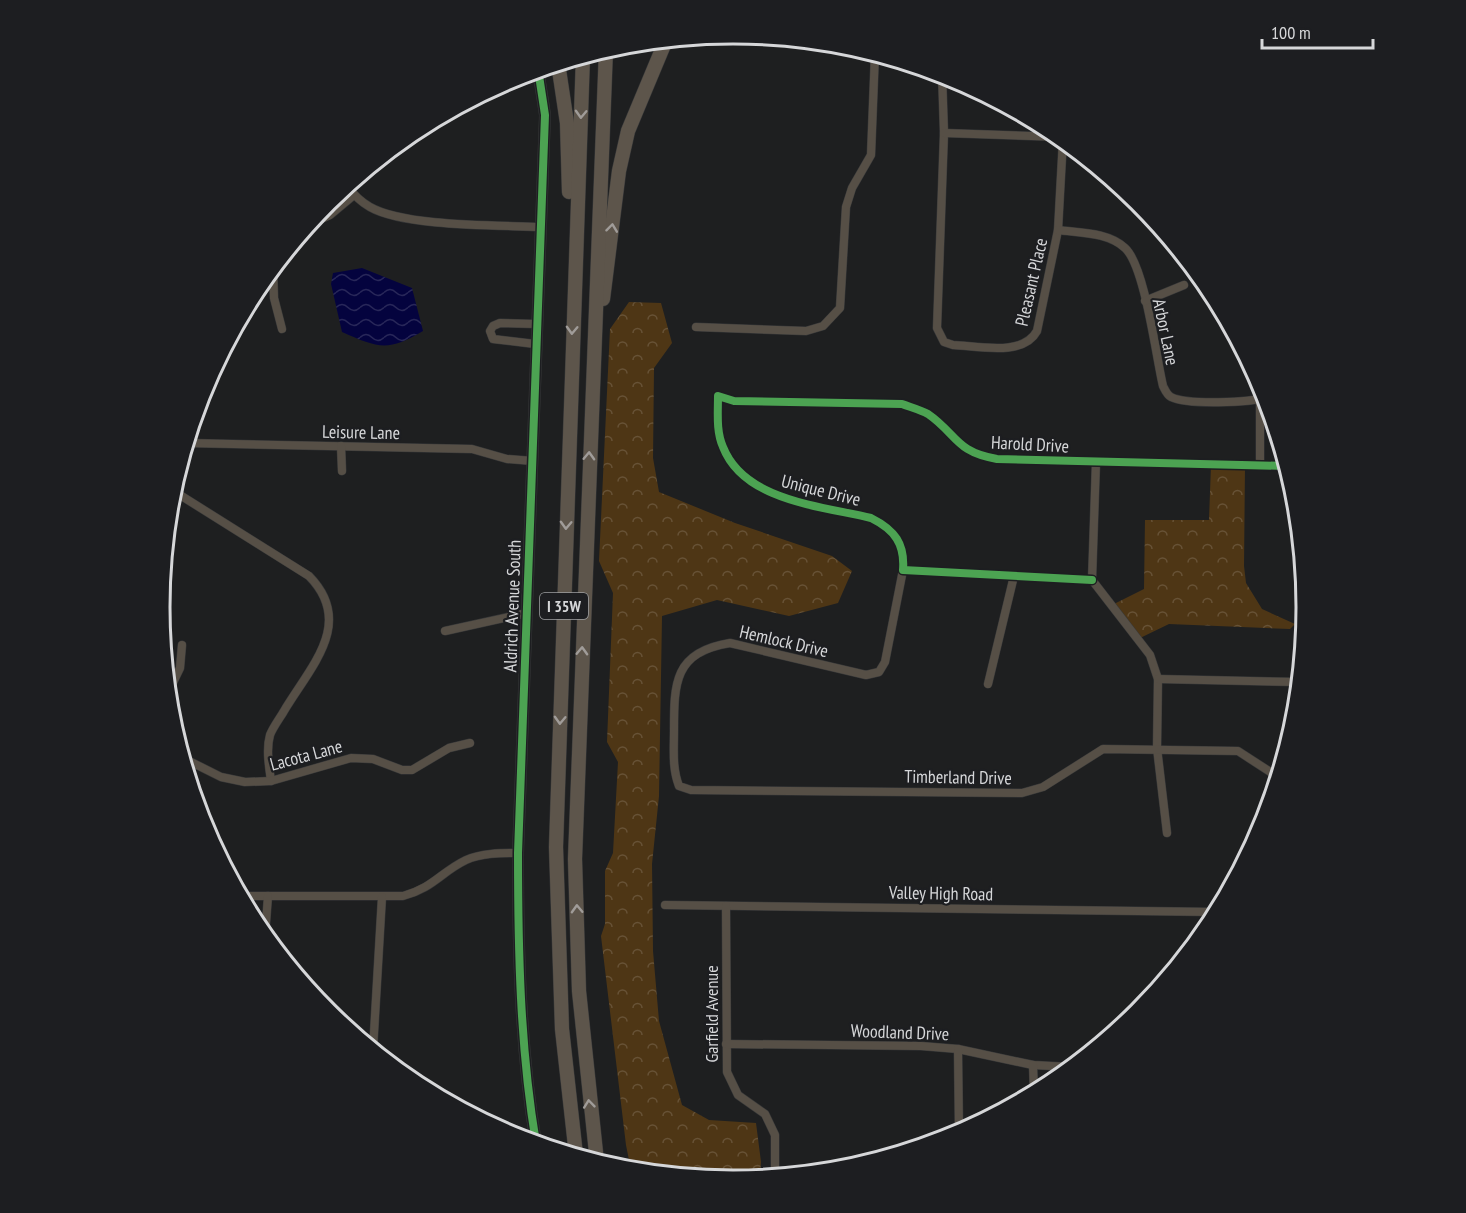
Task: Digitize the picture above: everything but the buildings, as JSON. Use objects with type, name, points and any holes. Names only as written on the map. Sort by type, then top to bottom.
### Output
[{"type":"highway","points":[[594,327],[604,294],[619,171],[628,131],[663,48]]},
{"type":"highway","name":"I 35W","points":[[596,1152],[579,991],[575,859],[606,58]]},
{"type":"highway","name":"I 35W","points":[[575,1147],[562,1029],[556,881],[573,299],[583,64]]},
{"type":"highway","points":[[559,71],[567,123],[573,299]]},
{"type":"street","points":[[696,327],[806,331],[823,326],[840,308],[846,207],[872,148],[875,62]]},
{"type":"street","name":"Aldrich Avenue South","points":[[535,1134],[523,1017],[518,853],[545,115],[539,78]]},
{"type":"street","points":[[942,84],[944,133],[1045,137]]},
{"type":"street","name":"Pleasant Place","points":[[944,133],[937,328],[944,342],[953,345],[1018,347],[1032,342],[1037,331],[1058,230],[1062,149]]},
{"type":"street","points":[[352,192],[371,208],[440,223],[541,227]]},
{"type":"street","points":[[327,216],[354,195]]},
{"type":"street","name":"Arbor Lane","points":[[1058,230],[1104,236],[1125,248],[1137,265],[1163,386],[1169,396],[1180,400],[1245,402],[1256,400]]},
{"type":"street","points":[[273,282],[274,298],[282,329]]},
{"type":"street","points":[[1145,301],[1184,285]]},
{"type":"street","points":[[535,344],[493,339],[490,331],[493,326],[500,323],[536,324]]},
{"type":"street","name":"Harold Drive","points":[[718,396],[734,401],[902,404],[928,414],[958,445],[981,457],[1278,466]]},
{"type":"street","name":"Unique Drive","points":[[718,396],[718,426],[722,446],[731,464],[746,480],[772,494],[871,518],[883,524],[896,536],[903,549],[903,570]]},
{"type":"street","points":[[1260,466],[1262,416]]},
{"type":"street","name":"Leisure Lane","points":[[195,442],[472,448],[507,459],[533,461]]},
{"type":"street","points":[[341,446],[342,471]]},
{"type":"street","points":[[1096,462],[1092,580],[1150,655],[1158,679],[1157,748],[1167,833]]},
{"type":"street","points":[[181,496],[309,576],[321,589],[329,605],[331,624],[326,642],[270,734],[268,758],[271,781]]},
{"type":"street","points":[[903,570],[1092,580]]},
{"type":"street","name":"Hemlock Drive","points":[[691,790],[679,786],[674,773],[674,688],[690,658],[708,647],[730,644],[866,675],[879,672],[885,662],[903,570]]},
{"type":"street","points":[[988,684],[1014,576]]},
{"type":"street","points":[[445,631],[527,613]]},
{"type":"street","points":[[175,679],[180,668],[182,645]]},
{"type":"street","points":[[1158,679],[1291,682]]},
{"type":"street","name":"Lacota Lane","points":[[192,763],[221,777],[245,782],[271,781],[351,758],[374,759],[402,770],[412,770],[449,748],[470,743]]},
{"type":"street","name":"Timberland Drive","points":[[691,790],[1022,793],[1043,787],[1103,749],[1238,751],[1271,772]]},
{"type":"street","points":[[250,896],[382,897],[419,892],[456,866],[475,857],[518,853]]},
{"type":"street","points":[[266,921],[268,896]]},
{"type":"street","points":[[375,1040],[382,897]]},
{"type":"street","name":"Valley High Road","points":[[665,905],[1206,912]]},
{"type":"street","name":"Garfield Avenue","points":[[726,906],[727,1072],[738,1095],[765,1114],[775,1135],[775,1168]]},
{"type":"street","name":"Woodland Drive","points":[[726,1044],[958,1049],[1033,1065],[1058,1066]]},
{"type":"street","points":[[958,1049],[959,1122]]},
{"type":"street","points":[[1033,1065],[1034,1082]]},
{"type":"green space","points":[[629,302],[661,303],[672,343],[654,368],[653,458],[659,492],[735,523],[832,556],[852,571],[838,603],[789,616],[717,600],[662,616],[659,796],[652,864],[653,951],[659,1021],[682,1105],[709,1120],[756,1123],[761,1169],[696,1168],[629,1160],[626,1145],[601,936],[605,924],[605,871],[613,853],[618,762],[607,742],[613,593],[599,561],[610,329]]},
{"type":"green space","points":[[1211,465],[1245,465],[1244,566],[1246,583],[1262,609],[1295,624],[1290,629],[1169,624],[1138,639],[1112,605],[1144,589],[1145,520],[1209,520]]},
{"type":"water","points":[[362,268],[412,288],[423,331],[391,345],[365,342],[342,332],[331,284],[333,273]]},
{"type":"cycle path","points":[[535,1133],[526,1071],[521,998],[518,853],[545,115],[539,78]]},
{"type":"cycle path","points":[[1092,580],[903,570],[902,553],[897,539],[871,518],[786,498],[748,479],[733,465],[719,435],[718,396],[734,401],[902,404],[928,414],[964,447],[983,456],[997,459],[1278,466]]}]
